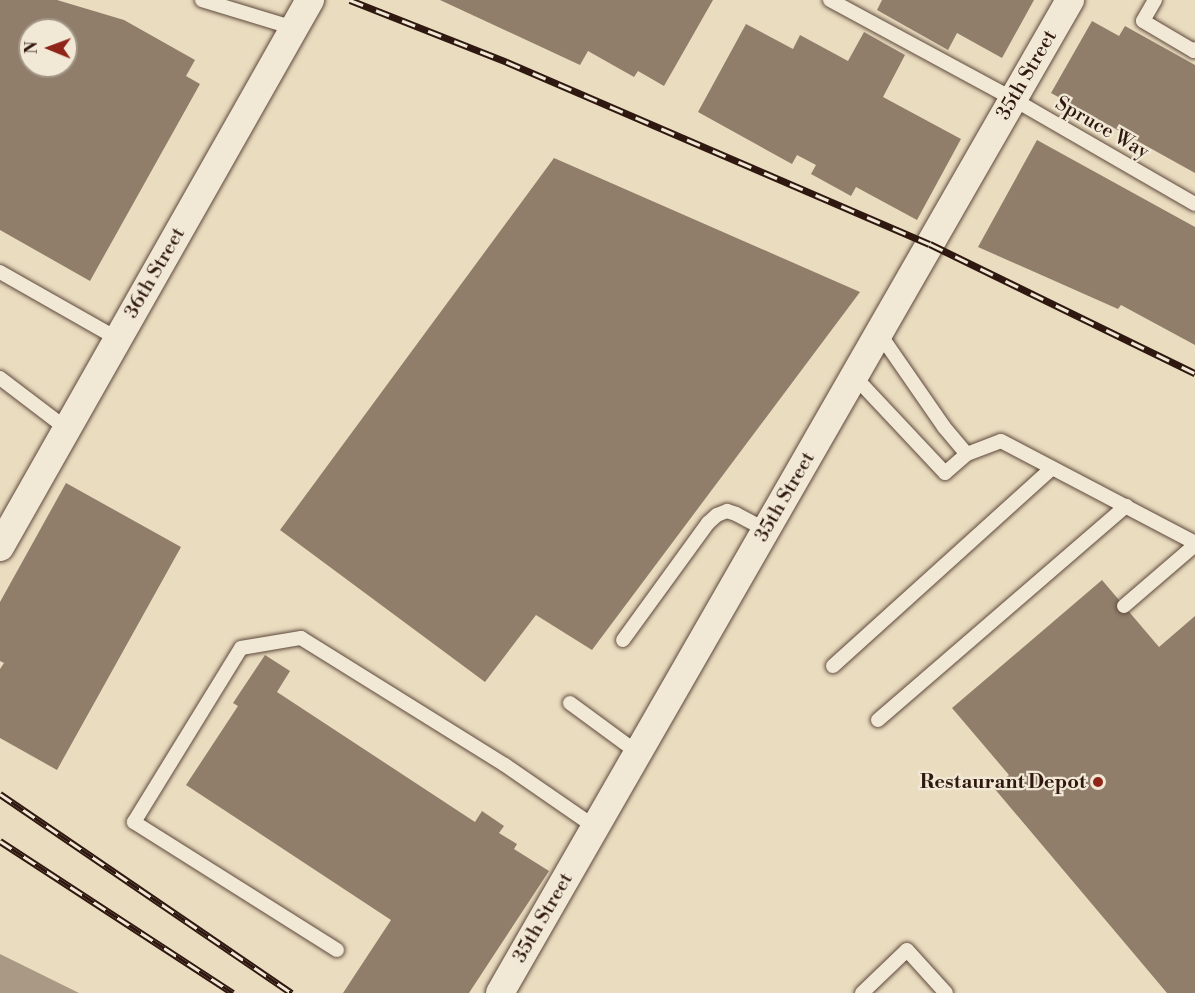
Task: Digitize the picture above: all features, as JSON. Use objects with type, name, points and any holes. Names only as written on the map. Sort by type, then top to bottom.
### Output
[{"type":"street","name":"36th Street","points":[[0,547],[310,0]]},
{"type":"street","name":"35th Street","points":[[500,993],[1070,0]]},
{"type":"lane","points":[[202,0],[294,28]]},
{"type":"lane","name":"Spruce Way","points":[[830,0],[1013,99],[1195,204]]},
{"type":"lane","points":[[1155,0],[1143,21],[1194,51],[1195,49]]},
{"type":"lane","points":[[0,273],[118,339]]},
{"type":"lane","points":[[879,333],[944,427],[967,454]]},
{"type":"lane","points":[[854,376],[945,473],[967,454],[1001,441],[1195,544],[1124,606]]},
{"type":"lane","points":[[0,378],[67,429]]},
{"type":"lane","points":[[833,666],[1052,468]]},
{"type":"lane","points":[[878,720],[1126,507]]},
{"type":"lane","points":[[623,640],[708,523],[717,514],[727,511],[766,530]]},
{"type":"lane","points":[[337,950],[134,822],[241,648],[301,639],[505,765],[595,827]]},
{"type":"lane","points":[[570,703],[638,753]]},
{"type":"lane","points":[[862,993],[907,950],[946,993]]},
{"type":"shaded area","points":[[0,954],[79,993],[0,993]]},
{"type":"building","points":[[0,0],[57,0],[124,20],[195,60],[186,76],[200,84],[90,281],[0,230]]},
{"type":"building","points":[[440,0],[713,0],[664,86],[638,71],[634,77],[588,51],[580,65]]},
{"type":"building","points":[[882,0],[1034,0],[1002,58],[957,33],[948,50],[877,10]]},
{"type":"building","points":[[1092,21],[1119,36],[1125,26],[1195,65],[1195,173],[1051,93]]},
{"type":"building","points":[[746,24],[793,49],[800,35],[848,61],[864,32],[905,55],[883,97],[961,139],[917,220],[856,187],[851,196],[811,174],[816,165],[797,155],[792,164],[698,112]]},
{"type":"building","points":[[1037,140],[1195,227],[1195,345],[1121,305],[1118,309],[978,247]]},
{"type":"building","points":[[554,158],[860,292],[592,650],[536,615],[485,682],[280,530]]},
{"type":"building","points":[[66,483],[181,547],[57,770],[0,738],[0,669],[4,663],[0,661],[0,602]]},
{"type":"building","name":"Restaurant Depot","points":[[1102,580],[1159,647],[1195,616],[1195,993],[1167,993],[994,788],[1009,775],[952,708]]},
{"type":"building","points":[[265,655],[290,671],[277,692],[475,822],[482,811],[504,826],[499,833],[517,844],[514,849],[549,871],[469,993],[343,993],[391,920],[186,785],[238,706],[233,703]]},
{"type":"railway","points":[[350,0],[507,62],[930,244],[1195,373]]},
{"type":"railway","points":[[0,794],[292,993]]},
{"type":"railway","points":[[0,841],[233,993]]},
{"type":"place","name":"Restaurant Depot","points":[[1098,782]]}]
